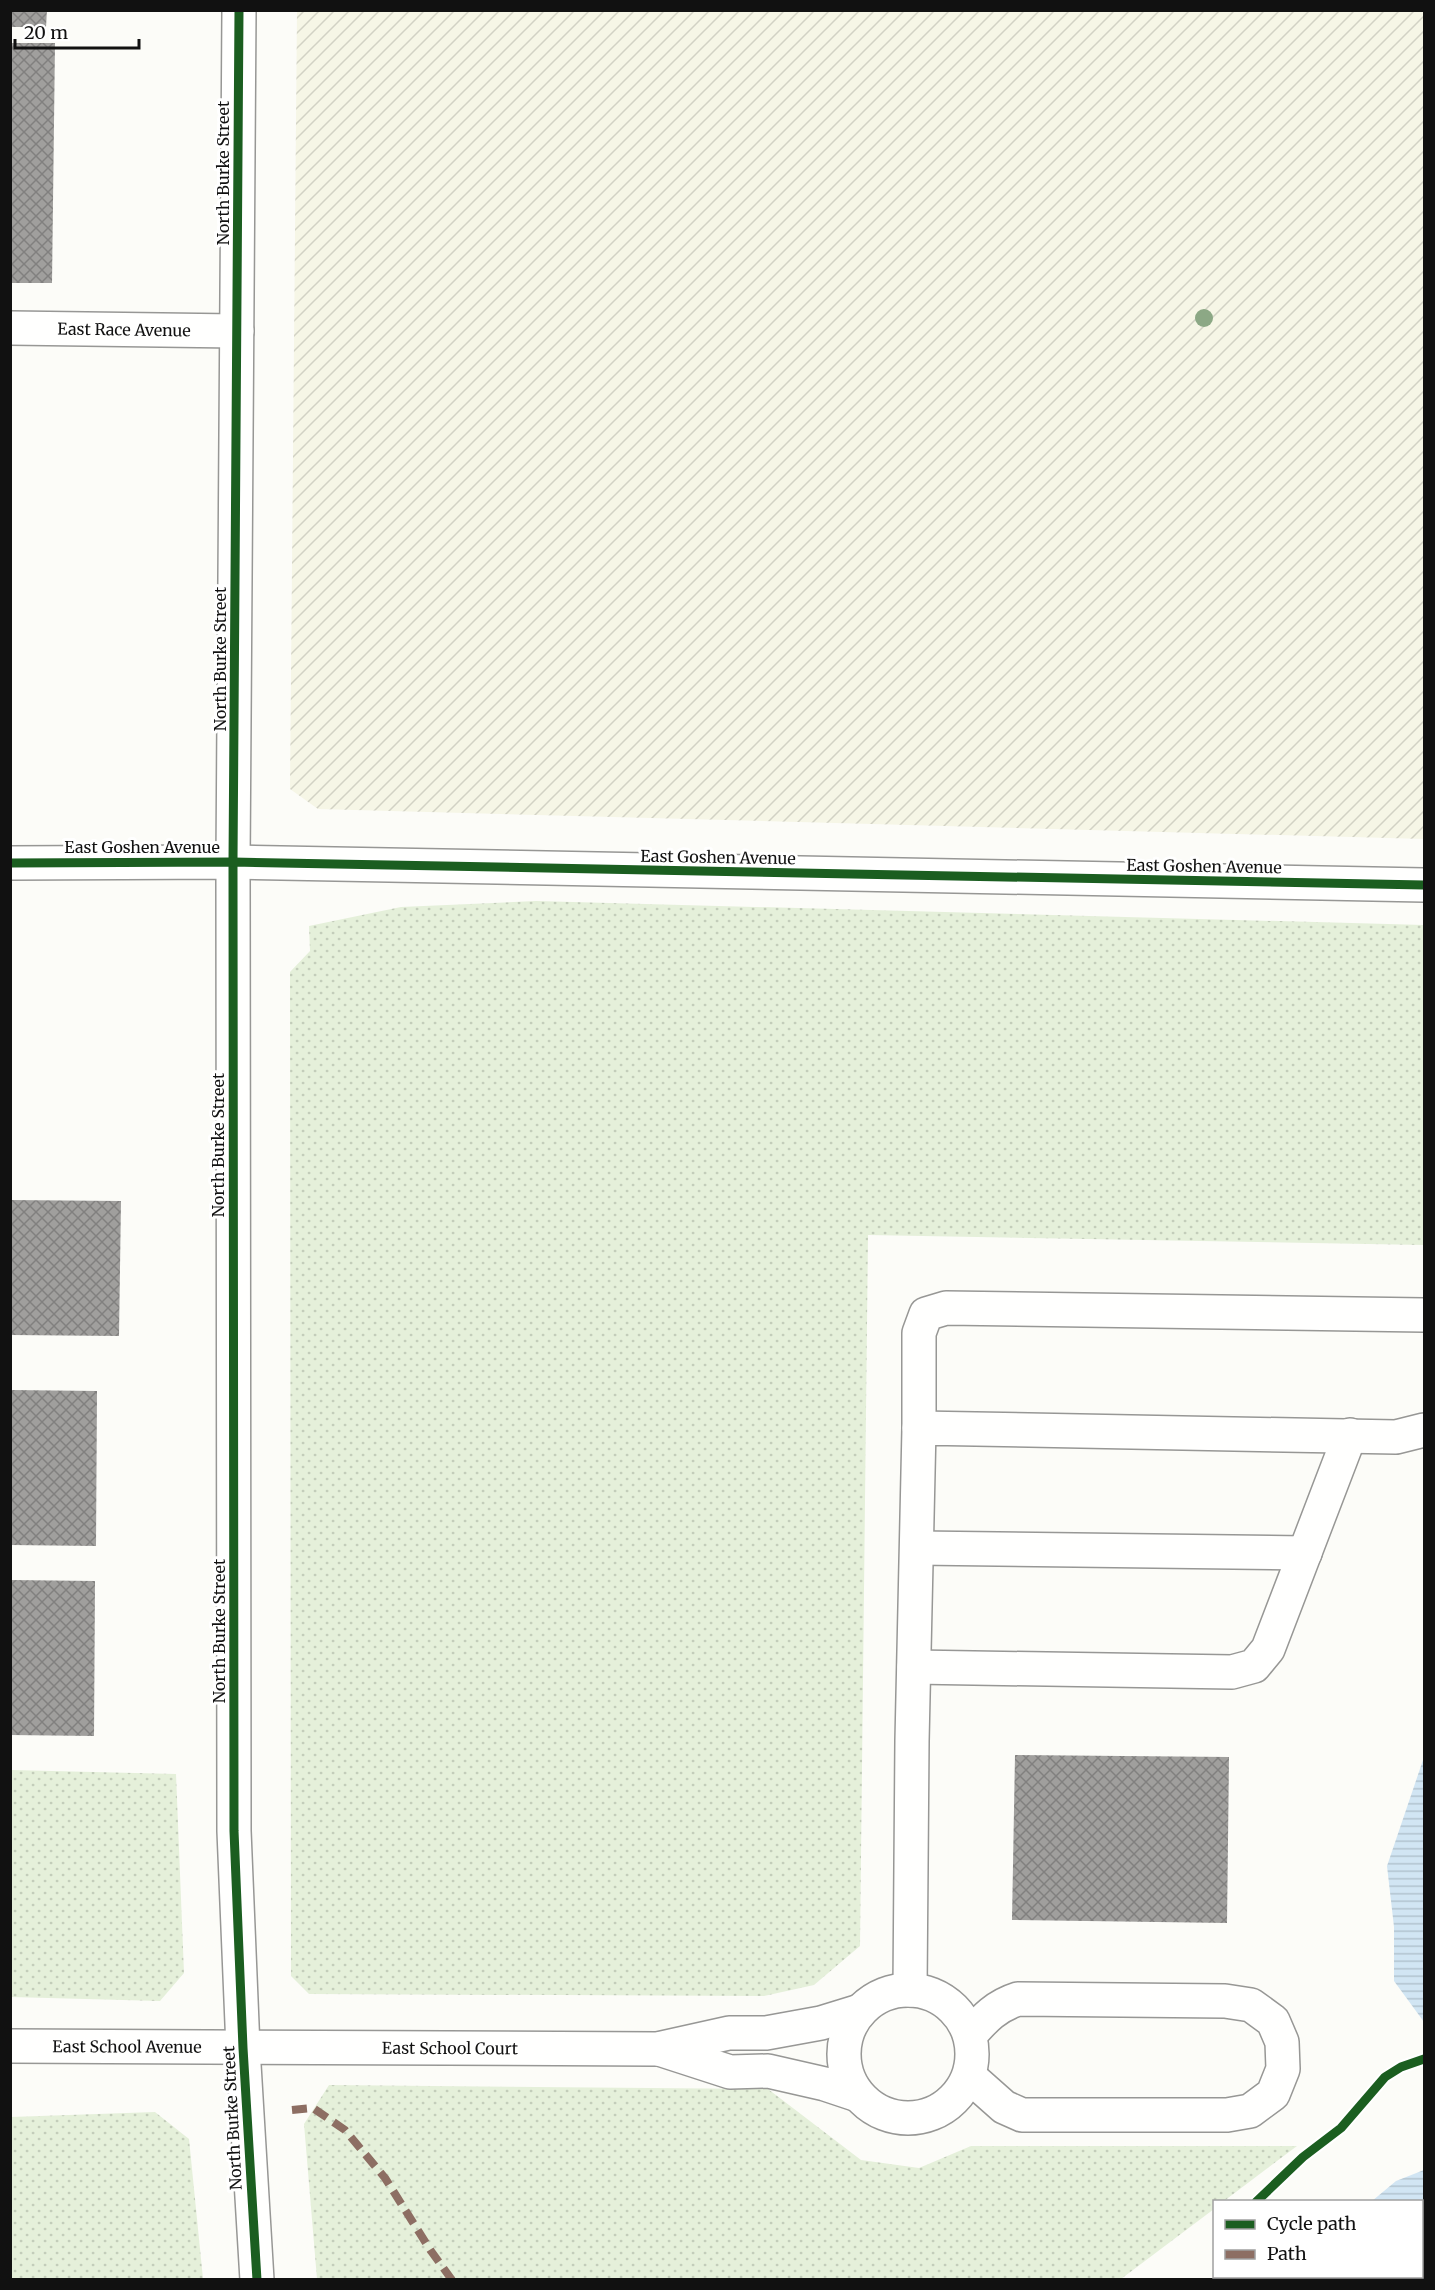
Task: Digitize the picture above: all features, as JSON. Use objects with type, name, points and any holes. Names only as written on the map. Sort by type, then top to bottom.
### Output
[{"type":"street","name":"North Burke Street","points":[[239,10],[233,862],[234,1820],[243,2048],[257,2280]]},
{"type":"street","name":"East Race Avenue","points":[[10,328],[237,331]]},
{"type":"street","name":"East Goshen Avenue","points":[[10,863],[233,862],[1425,885]]},
{"type":"street","points":[[910,1989],[914,1667],[918,1548],[919,1333],[926,1314],[946,1308],[1425,1315]]},
{"type":"street","points":[[919,1428],[1396,1437],[1425,1430]]},
{"type":"street","points":[[914,1667],[1232,1672],[1254,1666],[1268,1649],[1350,1435]]},
{"type":"street","points":[[918,1548],[1305,1554]]},
{"type":"street","name":"East School Court","points":[[910,1989],[932,1994],[949,2003],[962,2018],[970,2035],[973,2062],[960,2094],[946,2107],[929,2116],[910,2119],[890,2116],[872,2109],[858,2095],[848,2080],[844,2062],[844,2044],[850,2026],[860,2011],[875,1999],[894,1991],[910,1989]]},
{"type":"street","points":[[969,2076],[1004,2107],[1022,2115],[1227,2115],[1250,2111],[1273,2094],[1283,2069],[1282,2042],[1273,2021],[1251,2005],[1225,2001],[1018,1999],[1001,2004],[970,2035]]},
{"type":"street","name":"East School Court","points":[[243,2048],[657,2049],[729,2033],[766,2033],[821,2023],[860,2011]]},
{"type":"street","name":"East School Avenue","points":[[10,2046],[243,2048]]},
{"type":"street","name":"East School Court","points":[[657,2049],[730,2072],[768,2072],[815,2082],[858,2095]]},
{"type":"green space","points":[[297,11],[1424,11],[1424,839],[318,809],[290,789]]},
{"type":"green space","points":[[536,901],[1424,925],[1424,1245],[868,1235],[860,1946],[814,1985],[764,1996],[309,1994],[291,1976],[290,972],[310,951],[309,926],[401,907]]},
{"type":"green space","points":[[11,1770],[176,1774],[184,1973],[160,2001],[11,1997]]},
{"type":"green space","points":[[329,2085],[768,2089],[861,2160],[919,2168],[971,2146],[1297,2146],[1225,2200],[1213,2200],[1213,2210],[1121,2279],[317,2279],[304,2124]]},
{"type":"green space","points":[[155,2112],[189,2139],[203,2279],[11,2279],[11,2117]]},
{"type":"water","points":[[1424,1757],[1424,2022],[1394,1981],[1394,1927],[1387,1866]]},
{"type":"water","points":[[1424,2170],[1424,2279],[1307,2279],[1423,2278],[1423,2200],[1373,2200],[1396,2181]]},
{"type":"building","points":[[10,10],[47,10],[46,27],[10,27]]},
{"type":"building","points":[[10,43],[55,43],[52,283],[10,283]]},
{"type":"building","points":[[10,1200],[121,1201],[119,1336],[10,1335]]},
{"type":"building","points":[[10,1390],[97,1391],[96,1546],[10,1545]]},
{"type":"building","points":[[10,1580],[95,1581],[94,1736],[10,1735]]},
{"type":"building","points":[[1015,1755],[1229,1757],[1227,1923],[1012,1920]]},
{"type":"marked path","points":[[292,2110],[313,2108],[345,2130],[385,2178],[452,2280]]},
{"type":"cycle path","points":[[239,10],[233,862],[234,1831],[243,2048],[257,2280]]},
{"type":"cycle path","points":[[10,863],[233,862],[1424,885]]},
{"type":"cycle path","points":[[1258,2200],[1303,2157],[1341,2128],[1385,2077],[1401,2067],[1424,2059]]}]
